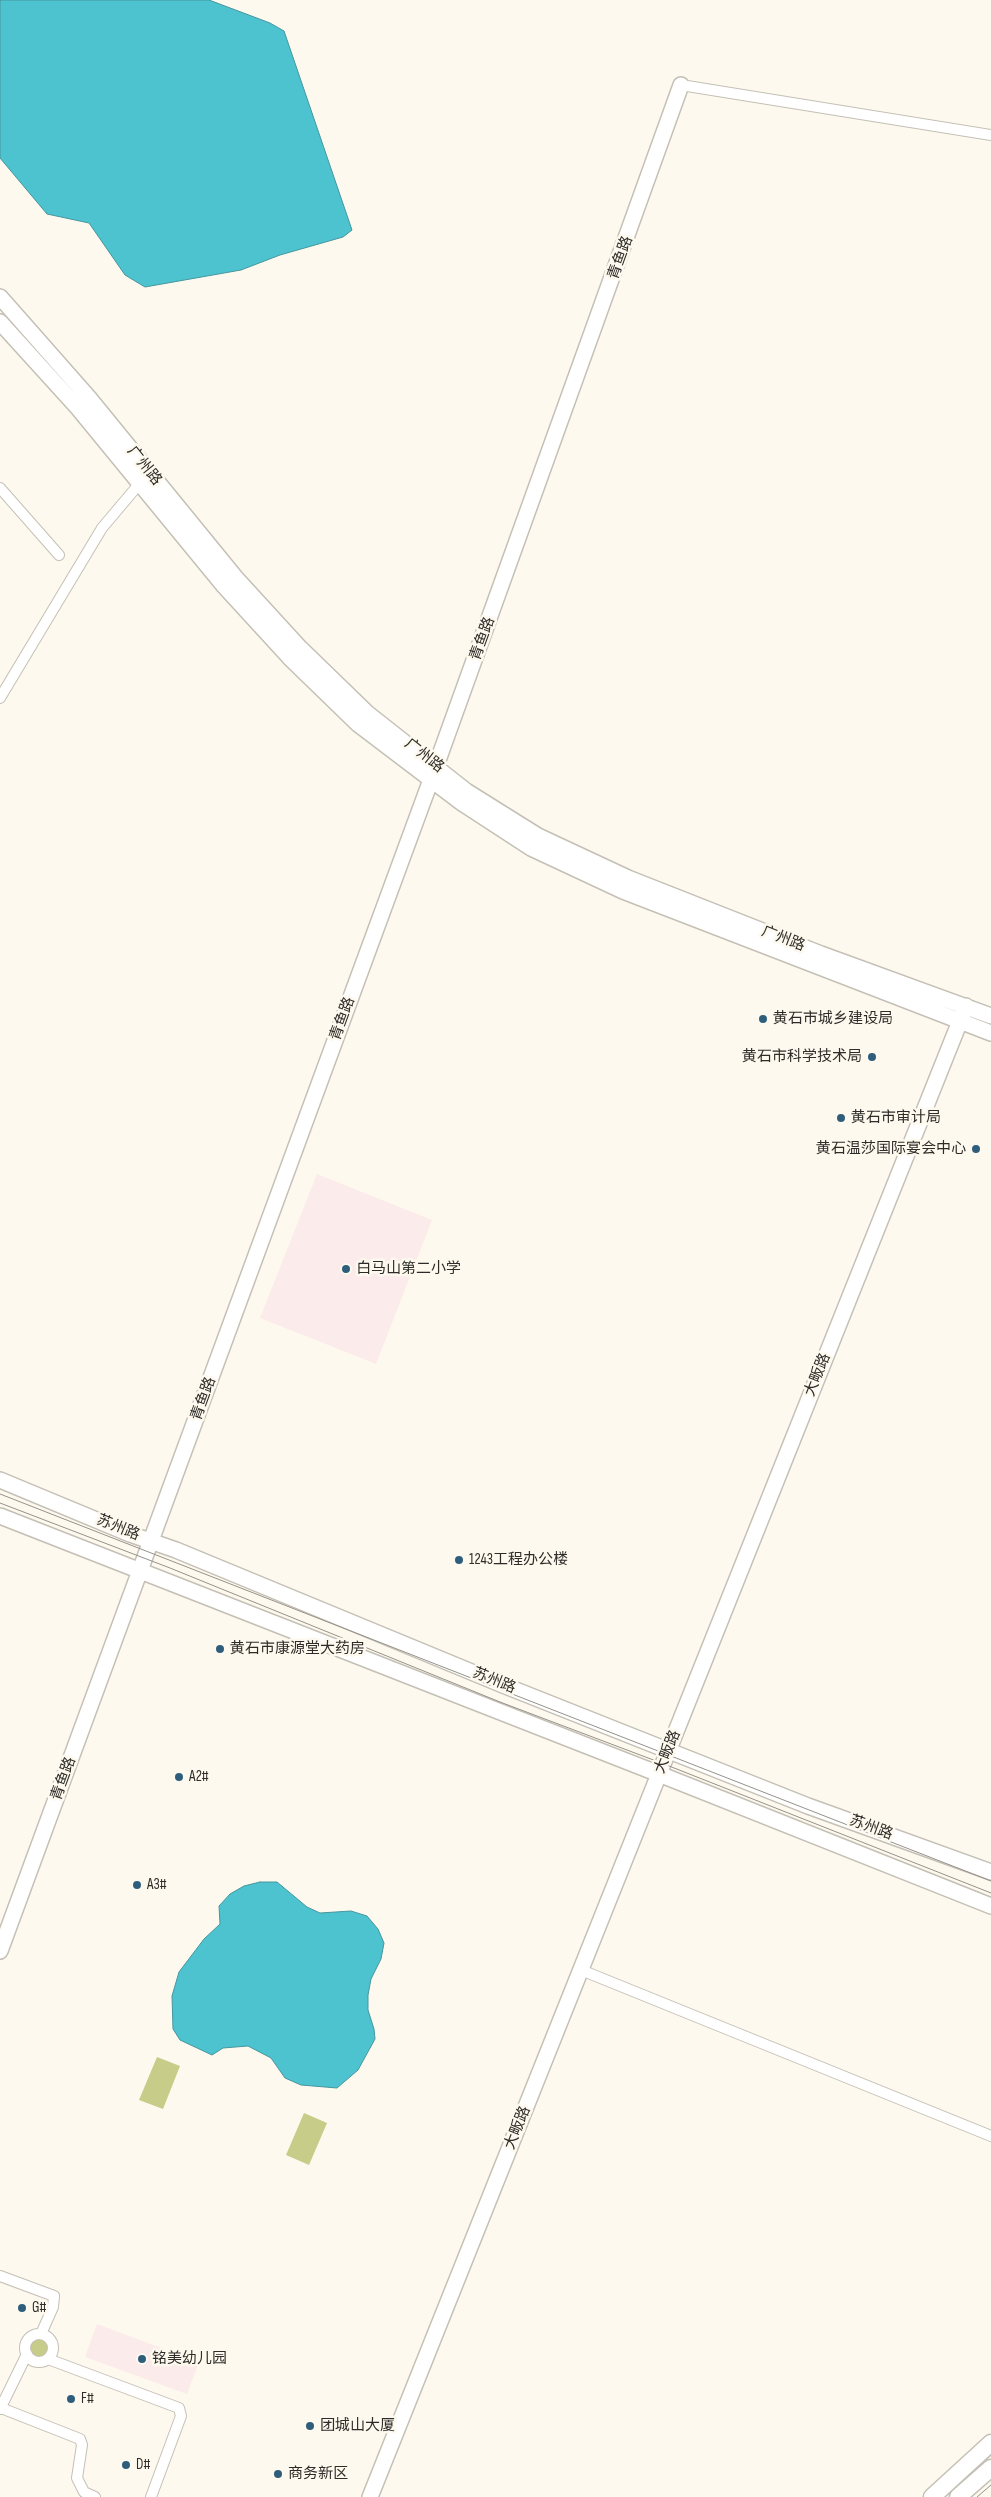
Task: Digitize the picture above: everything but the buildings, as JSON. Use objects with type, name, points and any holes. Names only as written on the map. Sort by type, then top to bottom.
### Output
[{"type":"main road","name":"青鱼路","points":[[0,1951],[142,1570],[434,773],[682,85]]},
{"type":"main road","name":"广州路","points":[[0,297],[89,398],[235,577],[300,648],[367,713],[434,773],[462,804],[531,848],[623,891],[991,1033]]},
{"type":"main road","name":"广州路","points":[[0,322],[78,408],[224,586],[290,658],[358,724],[538,836],[628,878],[821,954],[991,1016]]},
{"type":"main road","name":"大畈路","points":[[370,2497],[966,1006]]},
{"type":"main road","name":"苏州路","points":[[0,1480],[503,1685],[669,1749],[808,1806],[991,1872]]},
{"type":"main road","name":"苏州路","points":[[0,1516],[142,1570],[991,1906]]},
{"type":"main road","points":[[932,2497],[991,2443]]},
{"type":"main road","points":[[958,2497],[991,2468]]},
{"type":"street","points":[[682,85],[991,135]]},
{"type":"street","points":[[0,698],[102,528],[140,483]]},
{"type":"street","points":[[0,488],[59,555]]},
{"type":"street","points":[[581,1970],[991,2136]]},
{"type":"street","points":[[0,2276],[54,2296],[53,2307],[41,2334]]},
{"type":"street","points":[[48,2359],[52,2353],[53,2344],[48,2336],[34,2335],[27,2341],[26,2354],[0,2408],[80,2440],[82,2445],[77,2478],[84,2492],[95,2497]]},
{"type":"street","points":[[26,2354],[37,2362],[48,2359],[179,2408],[181,2416],[151,2497]]},
{"type":"shaded area","name":"白马山第二小学","points":[[317,1174],[432,1220],[376,1364],[260,1318]]},
{"type":"shaded area","name":"铭美幼儿园","points":[[97,2324],[199,2362],[187,2394],[85,2357]]},
{"type":"green space","points":[[157,2057],[180,2066],[163,2109],[139,2100]]},
{"type":"green space","points":[[304,2113],[327,2123],[309,2165],[286,2155]]},
{"type":"green space","points":[[39,2338],[46,2341],[49,2348],[46,2355],[39,2358],[32,2355],[29,2348],[32,2341]]},
{"type":"water","points":[[0,0],[209,0],[270,23],[284,31],[352,230],[343,237],[280,255],[241,270],[145,287],[125,275],[89,223],[47,214],[0,158]]},
{"type":"water","points":[[260,1882],[277,1882],[307,1907],[320,1913],[351,1911],[367,1916],[378,1929],[384,1943],[381,1959],[371,1979],[368,1995],[368,2010],[375,2039],[358,2070],[337,2088],[301,2085],[285,2078],[271,2058],[248,2046],[223,2048],[212,2055],[180,2040],[173,2029],[172,1996],[179,1972],[204,1939],[220,1924],[219,1906],[230,1894],[244,1886]]},
{"type":"tram line","points":[[0,1494],[991,1881]]},
{"type":"tram line","points":[[0,1503],[170,1568],[500,1702],[664,1764],[991,1893]]},
{"type":"tram line","points":[[977,2497],[991,2485]]},
{"type":"place","name":"黄石市城乡建设局","points":[[763,1019]]},
{"type":"place","name":"黄石市科学技术局","points":[[872,1057]]},
{"type":"place","name":"黄石市审计局","points":[[841,1118]]},
{"type":"place","name":"黄石温莎国际宴会中心","points":[[976,1149]]},
{"type":"place","name":"白马山第二小学","points":[[346,1269]]},
{"type":"place","name":"1243工程办公楼","points":[[459,1560]]},
{"type":"place","name":"黄石市康源堂大药房","points":[[220,1649]]},
{"type":"place","name":"A2#","points":[[179,1777]]},
{"type":"place","name":"A3#","points":[[137,1885]]},
{"type":"place","name":"G#","points":[[22,2308]]},
{"type":"place","name":"铭美幼儿园","points":[[142,2359]]},
{"type":"place","name":"F#","points":[[71,2399]]},
{"type":"place","name":"团城山大厦","points":[[310,2426]]},
{"type":"place","name":"D#","points":[[126,2465]]},
{"type":"place","name":"商务新区","points":[[278,2474]]}]
